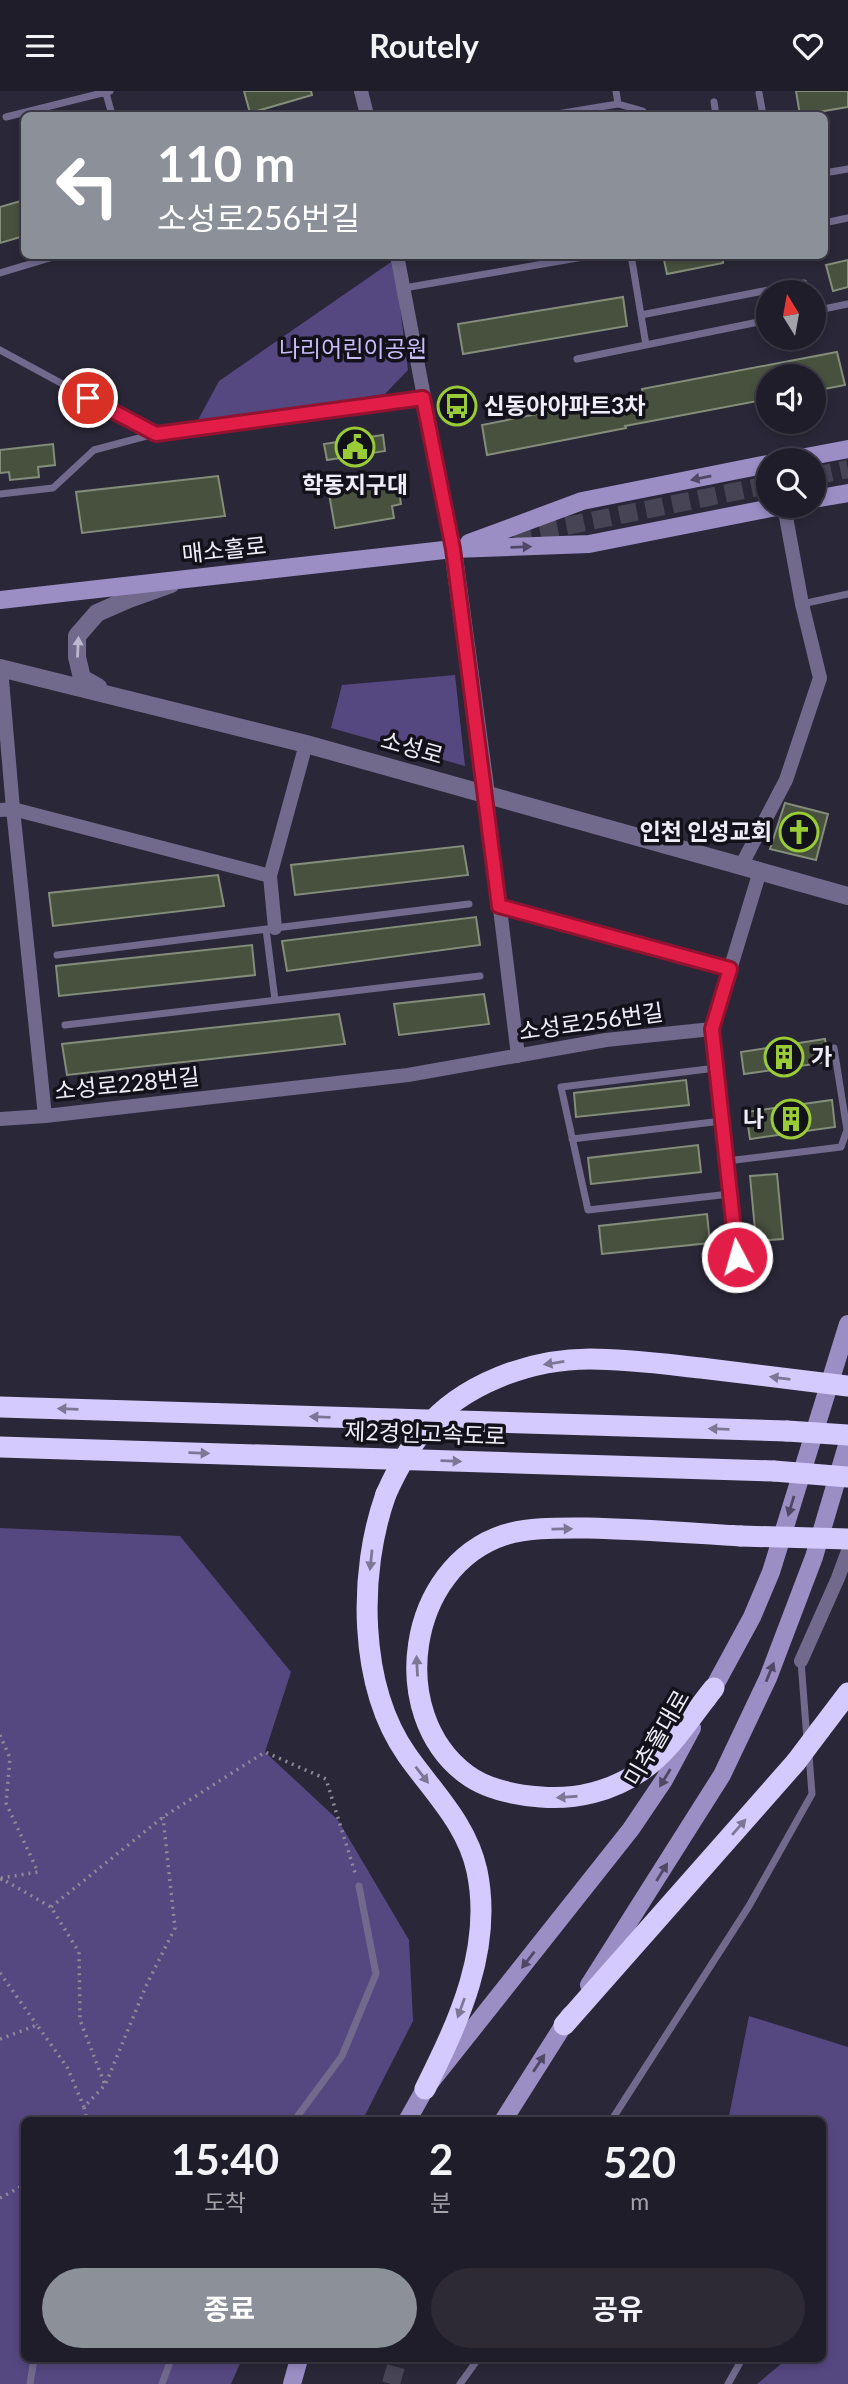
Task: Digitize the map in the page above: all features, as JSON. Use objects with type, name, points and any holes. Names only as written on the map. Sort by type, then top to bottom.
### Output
[{"type":"highway","points":[[425,2089],[468,1991],[478,1949],[482,1908],[475,1865],[464,1835],[447,1807],[396,1739],[384,1713],[374,1678],[369,1633],[368,1584],[372,1545],[386,1494],[415,1442],[437,1417],[476,1389],[529,1367],[569,1360],[618,1360],[848,1387]]},
{"type":"highway","name":"제2경인고속도로","points":[[0,1407],[848,1435]]},
{"type":"highway","name":"제2경인고속도로","points":[[0,1447],[774,1471],[848,1477]]},
{"type":"highway","points":[[714,1688],[643,1770],[622,1782],[582,1795],[564,1798],[527,1796],[478,1782],[465,1774],[442,1749],[427,1720],[421,1696],[417,1668],[418,1641],[426,1613],[441,1582],[468,1554],[503,1535],[532,1530],[580,1528],[848,1539]]},
{"type":"highway","points":[[564,2025],[796,1762],[848,1693]]},
{"type":"main road","points":[[826,453],[848,449]]},
{"type":"main road","points":[[453,549],[582,501],[756,466]]},
{"type":"main road","points":[[826,497],[848,493]]},
{"type":"main road","points":[[453,549],[589,544],[756,511]]},
{"type":"main road","name":"매소홀로","points":[[0,600],[453,549]]},
{"type":"main road","name":"미추홀대로","points":[[409,2117],[425,2089],[631,1829],[664,1780],[752,1617],[771,1572],[848,1324]]},
{"type":"main road","points":[[506,2117],[722,1775],[768,1678],[805,1581],[848,1442]]},
{"type":"main road","points":[[292,2384],[298,2362]]},
{"type":"street","points":[[361,91],[365,112]]},
{"type":"street","points":[[398,259],[453,549],[518,1056]]},
{"type":"street","points":[[741,866],[786,780],[820,678],[784,518]]},
{"type":"street","points":[[114,696],[82,678],[77,657],[77,636],[97,613],[187,579]]},
{"type":"street","name":"소성로","points":[[1,668],[306,744],[848,896]]},
{"type":"street","name":"소성로228번길","points":[[1,668],[6,810],[45,1116],[408,1075],[478,1063]]},
{"type":"street","points":[[271,928],[270,876],[306,744]]},
{"type":"street","points":[[6,810],[270,876]]},
{"type":"street","points":[[740,1278],[712,1029],[760,871]]},
{"type":"street","points":[[499,906],[730,969]]},
{"type":"street","name":"소성로256번길","points":[[478,1063],[606,1040],[712,1029]]},
{"type":"street","points":[[0,1119],[45,1116]]},
{"type":"street","points":[[801,1661],[848,1551]]},
{"type":"lane","points":[[616,91],[618,104]]},
{"type":"lane","points":[[26,112],[108,92],[111,112]]},
{"type":"lane","points":[[759,93],[762,112]]},
{"type":"lane","points":[[714,102],[716,112]]},
{"type":"lane","points":[[569,112],[618,104],[644,112]]},
{"type":"lane","points":[[6,117],[21,113]]},
{"type":"lane","points":[[828,172],[848,169]]},
{"type":"lane","points":[[828,222],[848,218]]},
{"type":"lane","points":[[0,273],[47,259]]},
{"type":"lane","points":[[404,288],[571,259]]},
{"type":"lane","points":[[632,259],[646,345]]},
{"type":"lane","points":[[641,315],[756,292]]},
{"type":"lane","points":[[826,309],[848,304]]},
{"type":"lane","points":[[577,359],[756,322]]},
{"type":"lane","points":[[0,350],[154,433]]},
{"type":"lane","points":[[0,494],[53,488],[94,450],[154,433],[423,398]]},
{"type":"lane","points":[[802,604],[848,594]]},
{"type":"lane","points":[[57,955],[469,904]]},
{"type":"lane","points":[[271,928],[275,1000]]},
{"type":"lane","points":[[65,1025],[480,976]]},
{"type":"lane","points":[[727,1161],[841,1147],[846,1130],[834,1048]]},
{"type":"lane","points":[[716,1067],[561,1087],[588,1210],[731,1193]]},
{"type":"lane","points":[[572,1139],[722,1121]]},
{"type":"lane","points":[[614,2117],[749,1906],[812,1794],[801,1661]]},
{"type":"lane","points":[[297,2117],[342,2056],[376,1974],[359,1886]]},
{"type":"lane","points":[[30,2384],[34,2362]]},
{"type":"lane","points":[[162,2384],[170,2362]]},
{"type":"lane","points":[[460,2384],[476,2362]]},
{"type":"lane","points":[[728,2384],[740,2362]]},
{"type":"path","points":[[0,1735],[10,1758],[6,1803]]},
{"type":"path","points":[[51,1907],[163,1817],[265,1752],[326,1780],[359,1886]]},
{"type":"path","points":[[0,1794],[38,1872],[1,1879]]},
{"type":"path","points":[[84,2107],[105,2085],[146,1986],[175,1928],[163,1817]]},
{"type":"path","points":[[1,1879],[51,1907],[79,1952],[80,2021],[105,2085]]},
{"type":"path","points":[[0,1973],[67,2067],[86,2117]]},
{"type":"path","points":[[0,2039],[37,2025]]},
{"type":"path","points":[[0,2198],[21,2187]]},
{"type":"green space","name":"나리어린이공원","points":[[394,260],[408,370],[385,394],[197,422],[219,381]]},
{"type":"green space","points":[[455,675],[465,766],[331,728],[342,685]]},
{"type":"green space","points":[[0,1528],[180,1536],[291,1672],[265,1752],[338,1820],[409,1940],[413,2021],[364,2117],[21,2117],[21,2362],[241,2362],[231,2384],[0,2384]]},
{"type":"green space","points":[[749,2016],[848,2047],[848,2384],[757,2384],[783,2362],[826,2362],[826,2117],[729,2117]]},
{"type":"building","points":[[244,91],[311,91],[312,95],[250,112]]},
{"type":"building","points":[[796,91],[848,91],[848,107],[800,112]]},
{"type":"building","points":[[21,201],[21,237],[0,243],[0,207]]},
{"type":"building","points":[[664,259],[723,259],[723,263],[667,274]]},
{"type":"building","points":[[848,260],[848,287],[833,291],[826,265]]},
{"type":"building","points":[[623,297],[627,326],[463,354],[458,324]]},
{"type":"building","points":[[837,352],[845,385],[826,389],[826,364],[774,364]]},
{"type":"building","points":[[756,367],[756,401],[487,455],[482,425],[643,393],[642,389]]},
{"type":"building","name":"학동지구대","points":[[383,435],[385,451],[327,460],[324,444]]},
{"type":"building","points":[[53,444],[55,465],[38,467],[39,477],[10,480],[9,472],[0,473],[0,450]]},
{"type":"building","points":[[218,476],[225,516],[82,533],[76,492]]},
{"type":"building","points":[[397,476],[401,504],[392,506],[394,518],[335,528],[328,488]]},
{"type":"building","name":"인천 인성교회","points":[[785,803],[828,814],[816,860],[770,849]]},
{"type":"building","points":[[463,846],[468,875],[295,895],[291,865]]},
{"type":"building","points":[[218,875],[224,906],[53,926],[49,893]]},
{"type":"building","points":[[476,917],[480,945],[287,971],[282,941]]},
{"type":"building","points":[[252,945],[255,975],[59,996],[56,966]]},
{"type":"building","points":[[484,994],[489,1024],[399,1035],[394,1004]]},
{"type":"building","points":[[339,1014],[345,1044],[67,1075],[62,1044]]},
{"type":"building","name":"가","points":[[825,1039],[828,1062],[744,1074],[741,1052]]},
{"type":"building","points":[[686,1080],[689,1105],[576,1117],[574,1093]]},
{"type":"building","name":"나","points":[[832,1100],[835,1127],[750,1139],[746,1112]]},
{"type":"building","points":[[698,1145],[701,1172],[591,1184],[588,1158]]},
{"type":"building","points":[[777,1174],[783,1239],[756,1241],[750,1176]]},
{"type":"building","points":[[707,1214],[710,1243],[602,1254],[599,1226]]},
{"type":"tunnel","points":[[826,474],[848,469]]},
{"type":"tunnel","points":[[487,542],[756,487]]},
{"type":"tunnel","points":[[391,2384],[397,2362]]},
{"type":"place","name":"신동아아파트3차","points":[[457,406]]},
{"type":"place","name":"학동지구대","points":[[355,447]]},
{"type":"place","name":"인천 인성교회","points":[[799,832]]},
{"type":"place","name":"가","points":[[784,1057]]},
{"type":"place","name":"나","points":[[791,1119]]},
{"type":"route","points":[[88,398],[156,434],[423,398],[453,549],[499,906],[730,969],[712,1029],[737,1257]]}]
